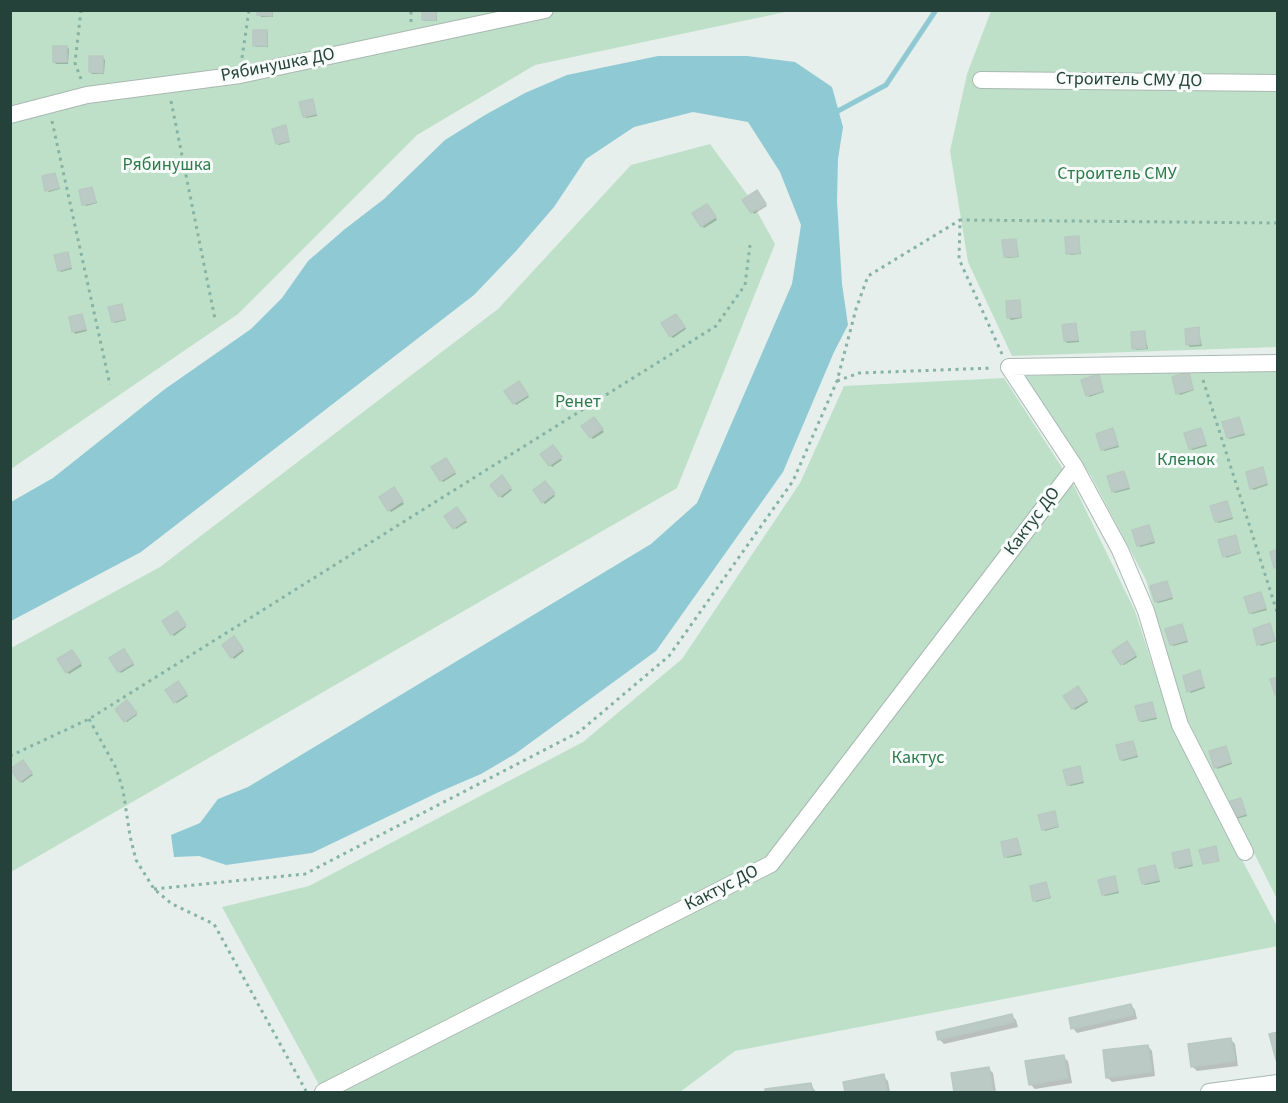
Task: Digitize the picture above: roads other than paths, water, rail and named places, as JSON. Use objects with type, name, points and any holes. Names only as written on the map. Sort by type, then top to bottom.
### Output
[{"type":"street","name":"Рябинушка ДО","points":[[10,115],[87,95],[240,75],[545,10]]},
{"type":"street","name":"Строитель СМУ ДО","points":[[981,80],[1278,83]]},
{"type":"street","points":[[1245,852],[1180,725],[1146,611],[1120,550],[1075,466],[1009,367],[1278,363]]},
{"type":"street","name":"Кактус ДО","points":[[323,1092],[771,864],[1075,466]]},
{"type":"street","points":[[1209,1092],[1278,1083]]},
{"type":"water","points":[[658,56],[747,56],[795,62],[832,87],[843,127],[838,159],[837,201],[842,284],[848,325],[834,352],[783,472],[656,651],[515,754],[481,774],[312,853],[226,865],[199,856],[174,857],[171,835],[200,823],[218,799],[248,787],[651,544],[697,503],[792,284],[801,225],[780,172],[748,122],[693,112],[634,127],[586,159],[554,207],[474,295],[141,552],[11,621],[11,502],[53,478],[165,389],[251,329],[282,298],[308,261],[384,199],[445,140],[525,93],[567,75]]},
{"type":"waterway","points":[[838,111],[886,85],[936,10]]},
{"type":"park label","name":"Рябинушка","points":[[167,166]]},
{"type":"park label","name":"Строитель СМУ","points":[[1117,175]]},
{"type":"park label","name":"Ренет","points":[[578,403]]},
{"type":"park label","name":"Кленок","points":[[1186,461]]},
{"type":"park label","name":"Кактус","points":[[918,759]]}]
